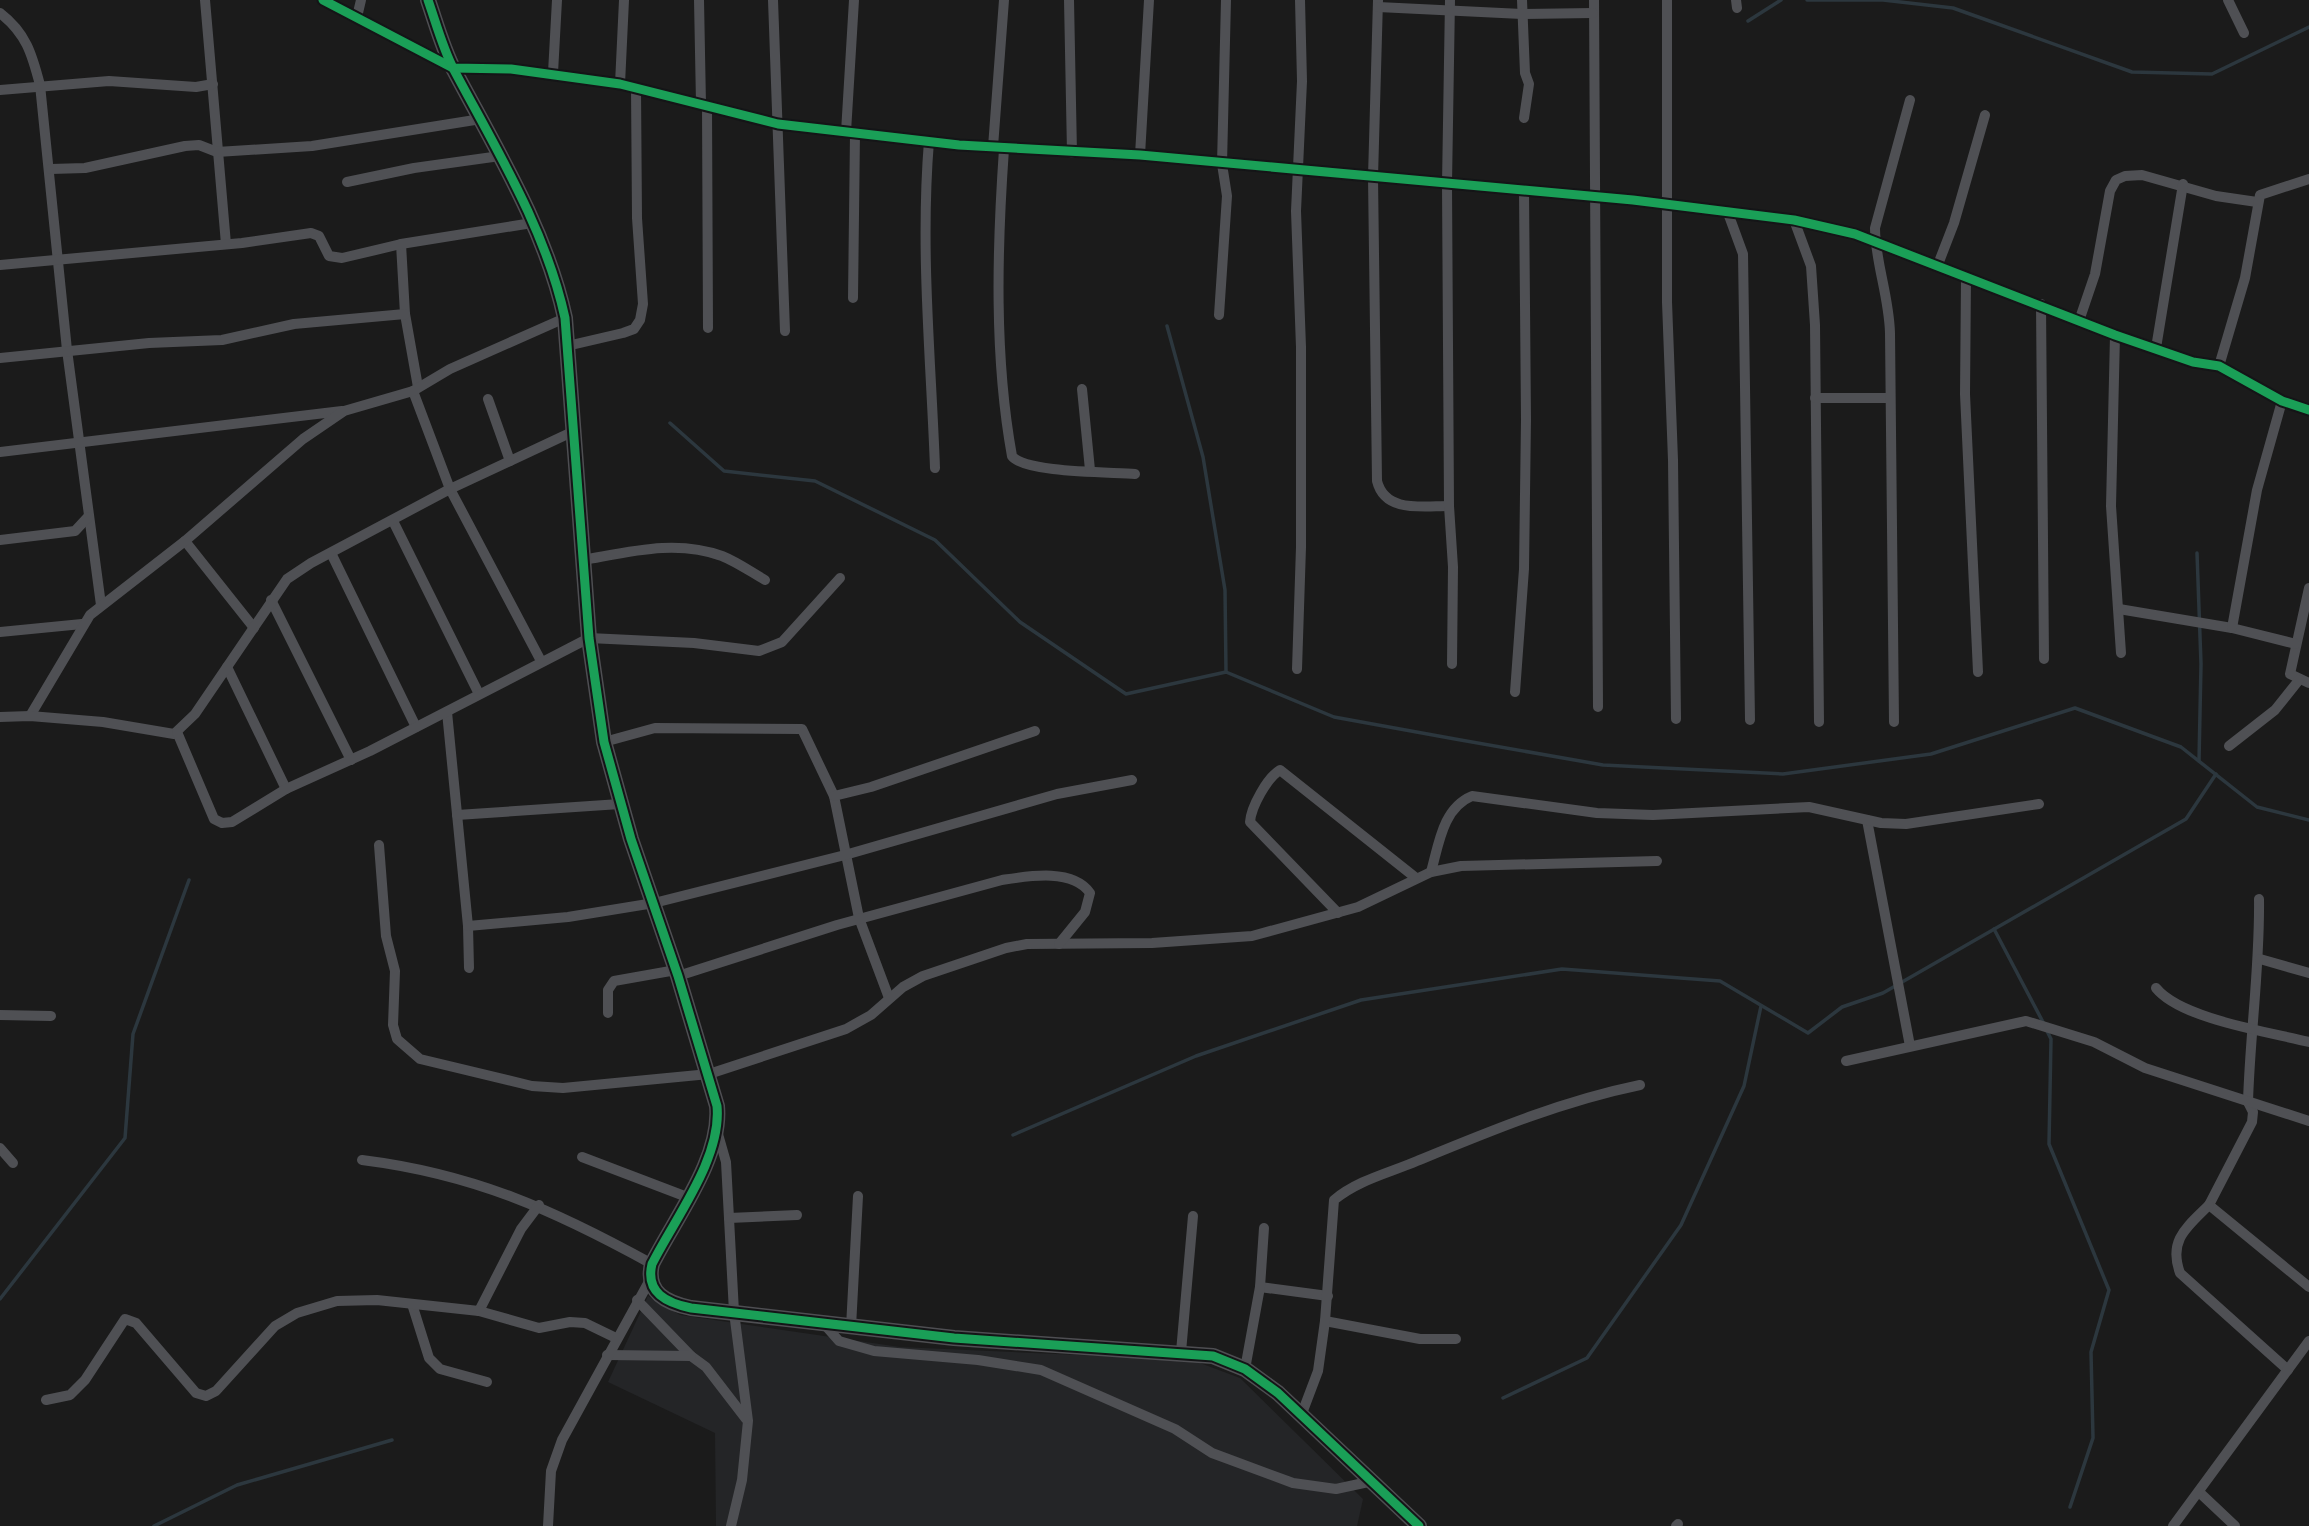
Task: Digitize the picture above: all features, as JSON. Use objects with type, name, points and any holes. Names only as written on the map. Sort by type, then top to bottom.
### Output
[{"type":"street","points":[[205,0],[226,244]]},
{"type":"street","points":[[323,0],[453,68],[553,73],[620,84],[778,124],[999,148],[1140,155],[1297,169],[1794,220],[1855,234],[1965,278],[2041,304],[2115,335],[2193,362],[2219,366],[2282,401],[2309,410]]},
{"type":"street","points":[[357,17],[361,0]]},
{"type":"street","points":[[428,0],[453,68],[532,223],[554,276],[565,318],[589,638],[604,742],[620,804],[709,1074],[717,1107],[718,1134],[726,1162],[734,1312],[748,1421],[742,1480],[732,1526]]},
{"type":"street","points":[[553,73],[557,0]]},
{"type":"street","points":[[620,84],[624,0]]},
{"type":"street","points":[[699,0],[704,105],[708,328]]},
{"type":"street","points":[[773,0],[785,331]]},
{"type":"street","points":[[853,298],[850,132],[854,0]]},
{"type":"street","points":[[1004,0],[999,237],[1002,359],[1012,456],[1016,463],[1030,467],[1135,474]]},
{"type":"street","points":[[1069,0],[1072,153]]},
{"type":"street","points":[[1140,155],[1149,0]]},
{"type":"street","points":[[1219,315],[1227,196],[1222,164],[1226,0]]},
{"type":"street","points":[[1297,669],[1301,347],[1297,169],[1302,81],[1300,0]]},
{"type":"street","points":[[1522,0],[1525,73],[1530,84],[1524,118]]},
{"type":"street","points":[[1594,0],[1593,198],[1598,707]]},
{"type":"street","points":[[1667,0],[1667,302],[1673,460],[1676,719]]},
{"type":"street","points":[[2228,0],[2244,33]]},
{"type":"street","points":[[1448,506],[1395,504],[1380,493],[1377,481],[1373,177],[1378,4],[1449,6],[1522,14],[1593,13]]},
{"type":"street","points":[[1449,6],[1448,506],[1453,567],[1452,664]]},
{"type":"street","points":[[0,13],[17,26],[29,45],[40,85],[51,169],[67,351],[101,605]]},
{"type":"street","points":[[0,90],[109,80],[196,88],[213,84]]},
{"type":"street","points":[[567,346],[634,329],[640,320],[643,304],[637,218],[636,88]]},
{"type":"street","points":[[1894,722],[1889,302],[1875,244],[1875,228],[1910,100]]},
{"type":"street","points":[[1937,267],[1954,223],[1985,115]]},
{"type":"street","points":[[51,169],[85,168],[185,146],[199,145],[217,152],[312,146],[481,119]]},
{"type":"street","points":[[929,141],[925,194],[924,290],[935,468]]},
{"type":"street","points":[[347,182],[414,168],[500,156]]},
{"type":"street","points":[[2079,321],[2095,274],[2110,191],[2116,180],[2125,176],[2141,175],[2183,184],[2216,196],[2257,202]]},
{"type":"street","points":[[2219,366],[2245,278],[2260,195],[2309,179]]},
{"type":"street","points":[[2156,348],[2183,184]]},
{"type":"street","points":[[1515,692],[1524,569],[1524,191]]},
{"type":"street","points":[[1728,213],[1743,254],[1750,720]]},
{"type":"street","points":[[1794,220],[1811,266],[1819,722]]},
{"type":"street","points":[[0,265],[226,244],[311,233],[319,236],[329,256],[335,258],[401,244],[532,223]]},
{"type":"street","points":[[401,244],[405,314],[415,389],[450,489],[541,661]]},
{"type":"street","points":[[1965,278],[1965,394],[1978,672]]},
{"type":"street","points":[[2041,304],[2044,659]]},
{"type":"street","points":[[0,358],[222,340],[294,324],[405,314]]},
{"type":"street","points":[[0,452],[344,411],[415,389],[450,369],[565,318]]},
{"type":"street","points":[[2115,335],[2111,506],[2121,653]]},
{"type":"street","points":[[1082,389],[1090,470]]},
{"type":"street","points":[[1815,398],[1890,398]]},
{"type":"street","points":[[488,399],[510,461]]},
{"type":"street","points":[[2232,628],[2251,517],[2282,401]]},
{"type":"street","points":[[30,716],[82,624],[101,605],[186,541],[303,439],[344,411]]},
{"type":"street","points":[[0,717],[30,716],[129,724],[163,734],[177,732],[195,714],[287,579],[331,552],[450,489],[572,432]]},
{"type":"street","points":[[0,540],[75,531],[88,517]]},
{"type":"street","points":[[393,521],[478,692]]},
{"type":"street","points":[[75,531],[92,544]]},
{"type":"street","points":[[186,541],[254,628]]},
{"type":"street","points":[[583,560],[651,547],[686,548],[722,556],[765,580]]},
{"type":"street","points":[[331,552],[416,727]]},
{"type":"street","points":[[177,732],[214,819],[222,823],[232,822],[286,789],[351,760],[447,712],[478,692],[589,638],[771,649],[782,642],[840,578]]},
{"type":"street","points":[[2230,746],[2275,710],[2304,682],[2290,674],[2309,588]]},
{"type":"street","points":[[271,600],[351,760]]},
{"type":"street","points":[[2119,609],[2232,628],[2296,644]]},
{"type":"street","points":[[0,632],[82,624]]},
{"type":"street","points":[[227,667],[286,789]]},
{"type":"street","points":[[447,712],[468,926],[469,968]]},
{"type":"street","points":[[604,742],[655,728],[802,729],[834,796],[859,918],[889,998]]},
{"type":"street","points":[[834,796],[871,787],[1035,732]]},
{"type":"street","points":[[1338,913],[1250,822],[1251,814],[1273,774],[1280,769],[1416,878]]},
{"type":"street","points":[[468,926],[568,917],[654,903],[845,855],[1056,794],[1132,780]]},
{"type":"street","points":[[1431,872],[1451,812],[1459,802],[1472,796],[1597,813],[1653,815],[1809,807],[1867,820],[1906,824],[2039,804]]},
{"type":"street","points":[[457,815],[620,804]]},
{"type":"street","points":[[1867,820],[1910,1046]]},
{"type":"street","points":[[379,845],[386,936],[395,971],[393,1025],[397,1039],[420,1059],[532,1086],[563,1088],[709,1074],[846,1029],[871,1016],[889,998],[923,976],[1006,948],[1059,944],[1153,943],[1252,936],[1358,907],[1431,872],[1489,863],[1567,865],[1657,861]]},
{"type":"street","points":[[608,1013],[608,990],[614,981],[677,973],[859,918],[1002,880],[1055,877],[1083,884],[1090,893],[1085,912],[1059,944]]},
{"type":"street","points":[[2259,900],[2260,959],[2250,1027],[2248,1102],[2253,1112],[2252,1122],[2209,1205],[2177,1242],[2174,1256],[2180,1273],[2288,1370]]},
{"type":"street","points":[[2260,959],[2309,973]]},
{"type":"street","points":[[2156,988],[2165,999],[2179,1006],[2309,1042]]},
{"type":"street","points":[[0,1015],[51,1016]]},
{"type":"street","points":[[1846,1061],[2026,1021],[2058,1028],[2145,1068],[2309,1121]]},
{"type":"street","points":[[1301,1416],[1318,1371],[1328,1296],[1334,1200],[1343,1193],[1530,1115],[1600,1093],[1640,1085]]},
{"type":"street","points":[[548,1526],[551,1471],[562,1440],[637,1300],[718,1134]]},
{"type":"street","points":[[0,1148],[13,1163]]},
{"type":"street","points":[[582,1157],[687,1197]]},
{"type":"street","points":[[362,1160],[408,1166],[456,1177],[539,1206],[651,1271],[659,1296],[666,1301],[691,1308],[954,1338],[1213,1356],[1245,1369],[1301,1416],[1419,1526]]},
{"type":"street","points":[[851,1327],[858,1196]]},
{"type":"street","points":[[2209,1205],[2309,1287]]},
{"type":"street","points":[[479,1311],[521,1229],[539,1206]]},
{"type":"street","points":[[729,1218],[797,1215]]},
{"type":"street","points":[[1181,1352],[1193,1216]]},
{"type":"street","points":[[1245,1369],[1260,1287],[1264,1228]]},
{"type":"street","points":[[1260,1287],[1328,1296]]},
{"type":"street","points":[[637,1300],[717,1379],[748,1421]]},
{"type":"street","points":[[46,1400],[71,1395],[85,1380],[125,1319],[136,1323],[196,1394],[206,1396],[216,1391],[275,1326],[297,1313],[337,1301],[412,1304],[479,1311],[539,1328],[570,1322],[585,1323],[616,1338]]},
{"type":"street","points":[[412,1304],[429,1358],[440,1369],[487,1382]]},
{"type":"street","points":[[1325,1321],[1410,1337],[1456,1339]]},
{"type":"street","points":[[824,1324],[839,1341],[874,1351],[978,1360],[1041,1370],[1175,1429],[1212,1453],[1293,1483],[1336,1489],[1373,1481]]},
{"type":"street","points":[[2173,1526],[2288,1370],[2304,1356],[2309,1341]]},
{"type":"street","points":[[607,1355],[691,1356]]},
{"type":"street","points":[[2199,1492],[2235,1526]]},
{"type":"shaded area","points":[[648,1296],[680,1315],[900,1347],[1192,1360],[1240,1378],[1363,1499],[1357,1526],[716,1526],[715,1433],[608,1382]]},
{"type":"waterway","points":[[1748,21],[1781,0]]},
{"type":"waterway","points":[[1807,0],[1883,0],[1953,8],[2132,72],[2212,74],[2309,27]]},
{"type":"waterway","points":[[1167,326],[1203,457],[1225,590],[1226,671]]},
{"type":"waterway","points":[[670,423],[724,471],[815,481],[935,540],[1020,622],[1126,694],[1226,672],[1334,717],[1603,765],[1783,774],[1931,754],[2075,708],[2181,747],[2257,807],[2309,820]]},
{"type":"waterway","points":[[2197,553],[2201,664],[2199,761]]},
{"type":"waterway","points":[[1013,1135],[1196,1056],[1361,1000],[1562,969],[1720,981],[1808,1033],[1842,1007],[1883,993],[2186,819],[2216,774]]},
{"type":"waterway","points":[[0,1299],[125,1138],[133,1034],[189,880]]},
{"type":"waterway","points":[[1994,929],[2044,1024]]},
{"type":"waterway","points":[[1503,1398],[1587,1358],[1681,1225],[1744,1086],[1761,1006]]},
{"type":"waterway","points":[[2047,1031],[2051,1039],[2049,1144],[2109,1290],[2091,1352],[2093,1438],[2070,1507]]},
{"type":"waterway","points":[[154,1526],[237,1485],[392,1440]]},
{"type":"cycle path","points":[[323,0],[453,68],[511,69],[620,84],[778,124],[959,145],[1140,155],[1633,200],[1794,220],[1855,234],[2115,335],[2193,362],[2219,366],[2282,401],[2309,410]]},
{"type":"cycle path","points":[[428,0],[450,62],[533,222],[546,253],[565,318],[589,638],[604,742],[631,839],[678,976],[717,1106],[717,1126],[705,1167],[652,1264],[651,1274],[655,1289],[666,1300],[691,1308],[954,1338],[1213,1356],[1245,1369],[1278,1393],[1419,1526]]}]
